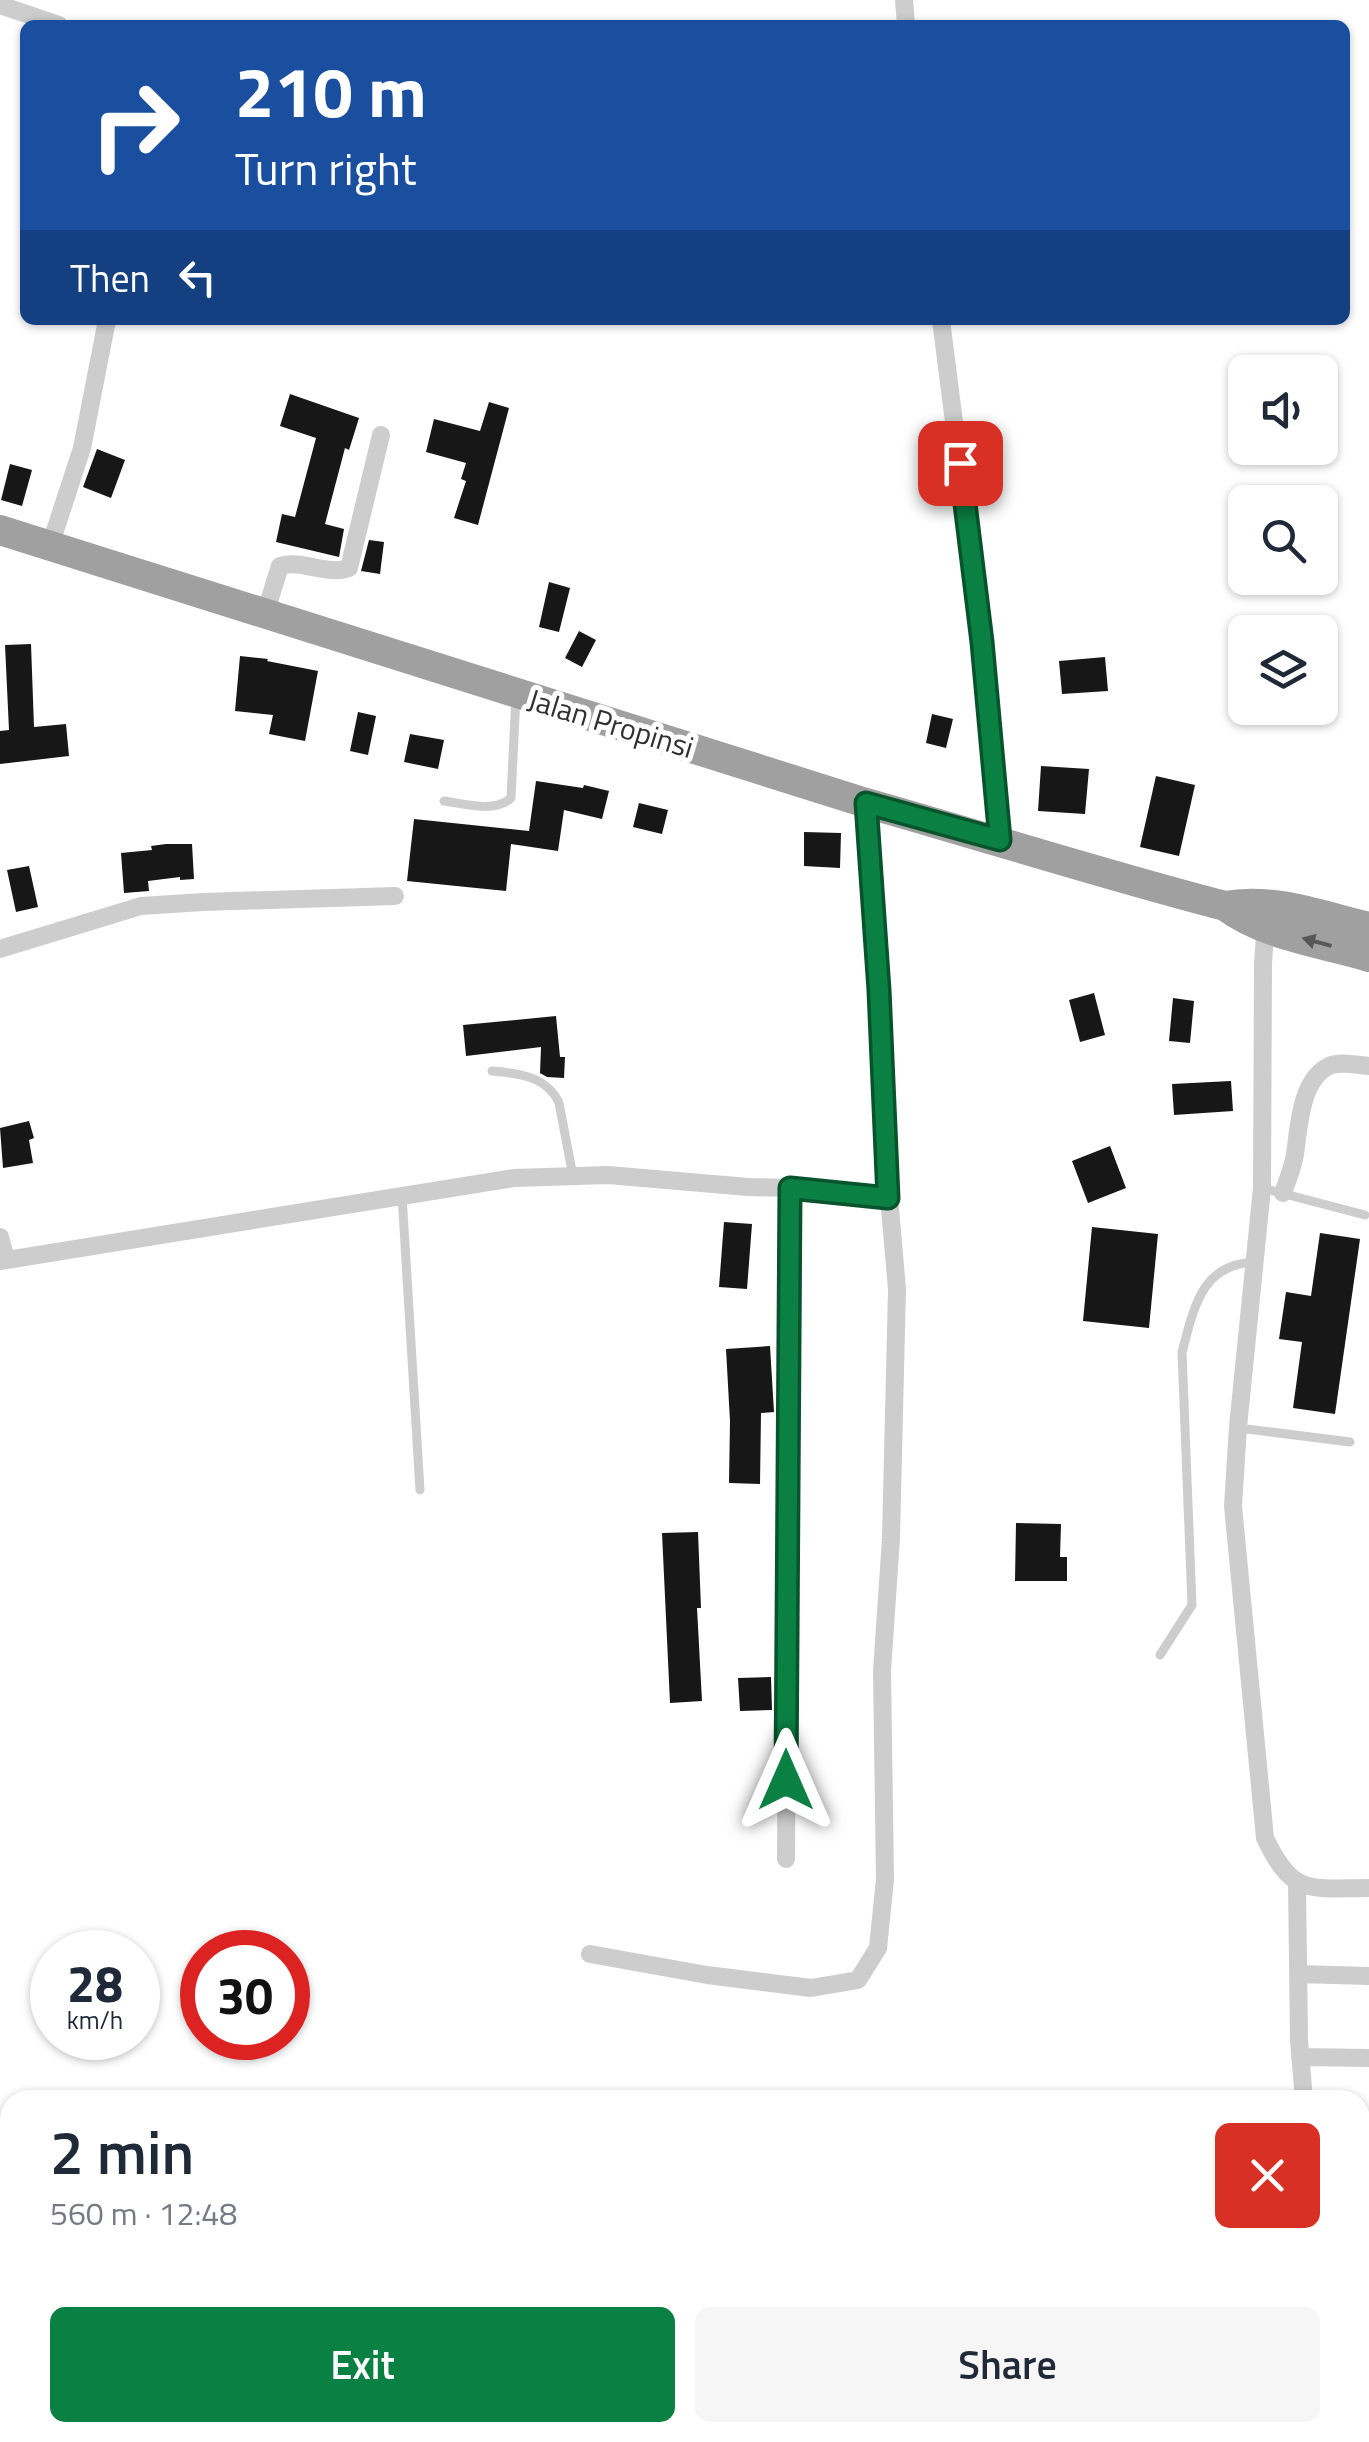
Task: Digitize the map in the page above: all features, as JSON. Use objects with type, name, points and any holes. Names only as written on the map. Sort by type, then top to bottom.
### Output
[{"type":"highway","name":"Jalan Propinsi","points":[[0,530],[866,803],[1226,906],[1236,914],[1268,915],[1369,956]]},
{"type":"highway","points":[[1268,915],[1369,927]]},
{"type":"street","points":[[0,5],[44,20]]},
{"type":"street","points":[[50,546],[82,448],[107,325]]},
{"type":"street","points":[[942,325],[982,642],[1000,840]]},
{"type":"street","points":[[265,614],[280,566],[338,571],[349,568],[381,435]]},
{"type":"street","points":[[590,1954],[810,1988],[858,1980],[878,1948],[885,1879],[882,1671],[891,1538],[897,1290],[888,1198],[866,803]]},
{"type":"street","points":[[0,949],[142,906],[395,896]]},
{"type":"street","points":[[1268,915],[1263,963],[1262,1188],[1233,1506],[1264,1838],[1285,1874],[1308,1888],[1369,1888]]},
{"type":"street","points":[[1283,1194],[1294,1159],[1300,1111],[1314,1079],[1328,1066],[1369,1066]]},
{"type":"street","points":[[0,1237],[3,1260],[514,1178],[608,1175],[888,1198]]},
{"type":"street","points":[[786,1859],[790,1188]]},
{"type":"street","points":[[1296,1882],[1303,2090]]},
{"type":"street","points":[[1298,1974],[1369,1976]]},
{"type":"street","points":[[1300,2057],[1369,2058]]},
{"type":"lane","points":[[444,801],[498,807],[511,798],[516,694]]},
{"type":"lane","points":[[492,1071],[522,1074],[554,1092],[573,1176]]},
{"type":"lane","points":[[1262,1188],[1365,1215]]},
{"type":"lane","points":[[402,1195],[420,1490]]},
{"type":"lane","points":[[1160,1655],[1192,1605],[1182,1352],[1207,1283],[1222,1269],[1255,1262]]},
{"type":"lane","points":[[1238,1428],[1350,1442]]},
{"type":"building","points":[[290,394],[359,418],[349,450],[345,448],[325,524],[344,529],[339,557],[276,542],[282,514],[295,517],[316,438],[280,426]]},
{"type":"building","points":[[489,402],[509,408],[478,525],[454,518],[466,481],[461,479],[466,463],[426,452],[434,419],[480,431]]},
{"type":"building","points":[[97,449],[125,460],[111,498],[83,487]]},
{"type":"building","points":[[10,464],[32,470],[22,506],[1,500]]},
{"type":"building","points":[[369,540],[384,542],[380,574],[361,571]]},
{"type":"building","points":[[549,582],[570,588],[559,632],[539,627]]},
{"type":"building","points":[[579,631],[596,640],[582,667],[565,658]]},
{"type":"building","points":[[31,644],[34,727],[66,724],[69,756],[0,764],[0,731],[9,730],[5,645]]},
{"type":"building","points":[[240,656],[318,671],[305,741],[269,734],[273,715],[235,711]]},
{"type":"building","points":[[1105,657],[1108,691],[1062,694],[1059,661]]},
{"type":"building","points":[[358,712],[376,716],[368,755],[350,751]]},
{"type":"building","points":[[932,714],[953,719],[946,748],[926,743]]},
{"type":"building","points":[[410,734],[444,740],[438,769],[404,762]]},
{"type":"building","points":[[1041,766],[1089,769],[1085,814],[1038,811]]},
{"type":"building","points":[[1156,776],[1195,785],[1179,856],[1140,847]]},
{"type":"building","points":[[536,781],[609,791],[602,819],[564,810],[558,851],[511,844],[506,891],[407,881],[414,819],[529,831]]},
{"type":"building","points":[[639,803],[668,810],[662,834],[633,827]]},
{"type":"building","points":[[804,832],[841,833],[840,868],[804,866]]},
{"type":"building","points":[[192,844],[194,879],[148,881],[149,891],[124,893],[121,853],[152,850],[151,846]]},
{"type":"building","points":[[29,866],[38,907],[16,912],[7,870]]},
{"type":"building","points":[[1094,993],[1105,1035],[1080,1042],[1069,1000]]},
{"type":"building","points":[[1173,998],[1194,1001],[1190,1043],[1169,1041]]},
{"type":"building","points":[[556,1016],[560,1057],[565,1057],[564,1078],[540,1073],[541,1047],[466,1056],[463,1025]]},
{"type":"building","points":[[1231,1081],[1233,1111],[1174,1115],[1172,1084]]},
{"type":"building","points":[[29,1121],[34,1138],[29,1140],[33,1163],[3,1168],[0,1128]]},
{"type":"building","points":[[1110,1146],[1126,1188],[1088,1203],[1072,1161]]},
{"type":"building","points":[[724,1222],[752,1224],[747,1289],[719,1287]]},
{"type":"building","points":[[1092,1227],[1158,1234],[1149,1328],[1083,1321]]},
{"type":"building","points":[[1320,1233],[1360,1239],[1335,1414],[1293,1408],[1302,1342],[1279,1339],[1286,1292],[1311,1296]]},
{"type":"building","points":[[770,1346],[774,1412],[761,1413],[760,1484],[729,1483],[726,1349]]},
{"type":"building","points":[[1016,1523],[1061,1524],[1060,1557],[1067,1557],[1067,1581],[1015,1581]]},
{"type":"building","points":[[698,1532],[702,1701],[670,1703],[662,1533]]},
{"type":"building","points":[[771,1677],[772,1710],[740,1711],[738,1678]]},
{"type":"route","points":[[786,1780],[790,1188],[888,1198],[866,803],[1000,840],[960,463]]}]
